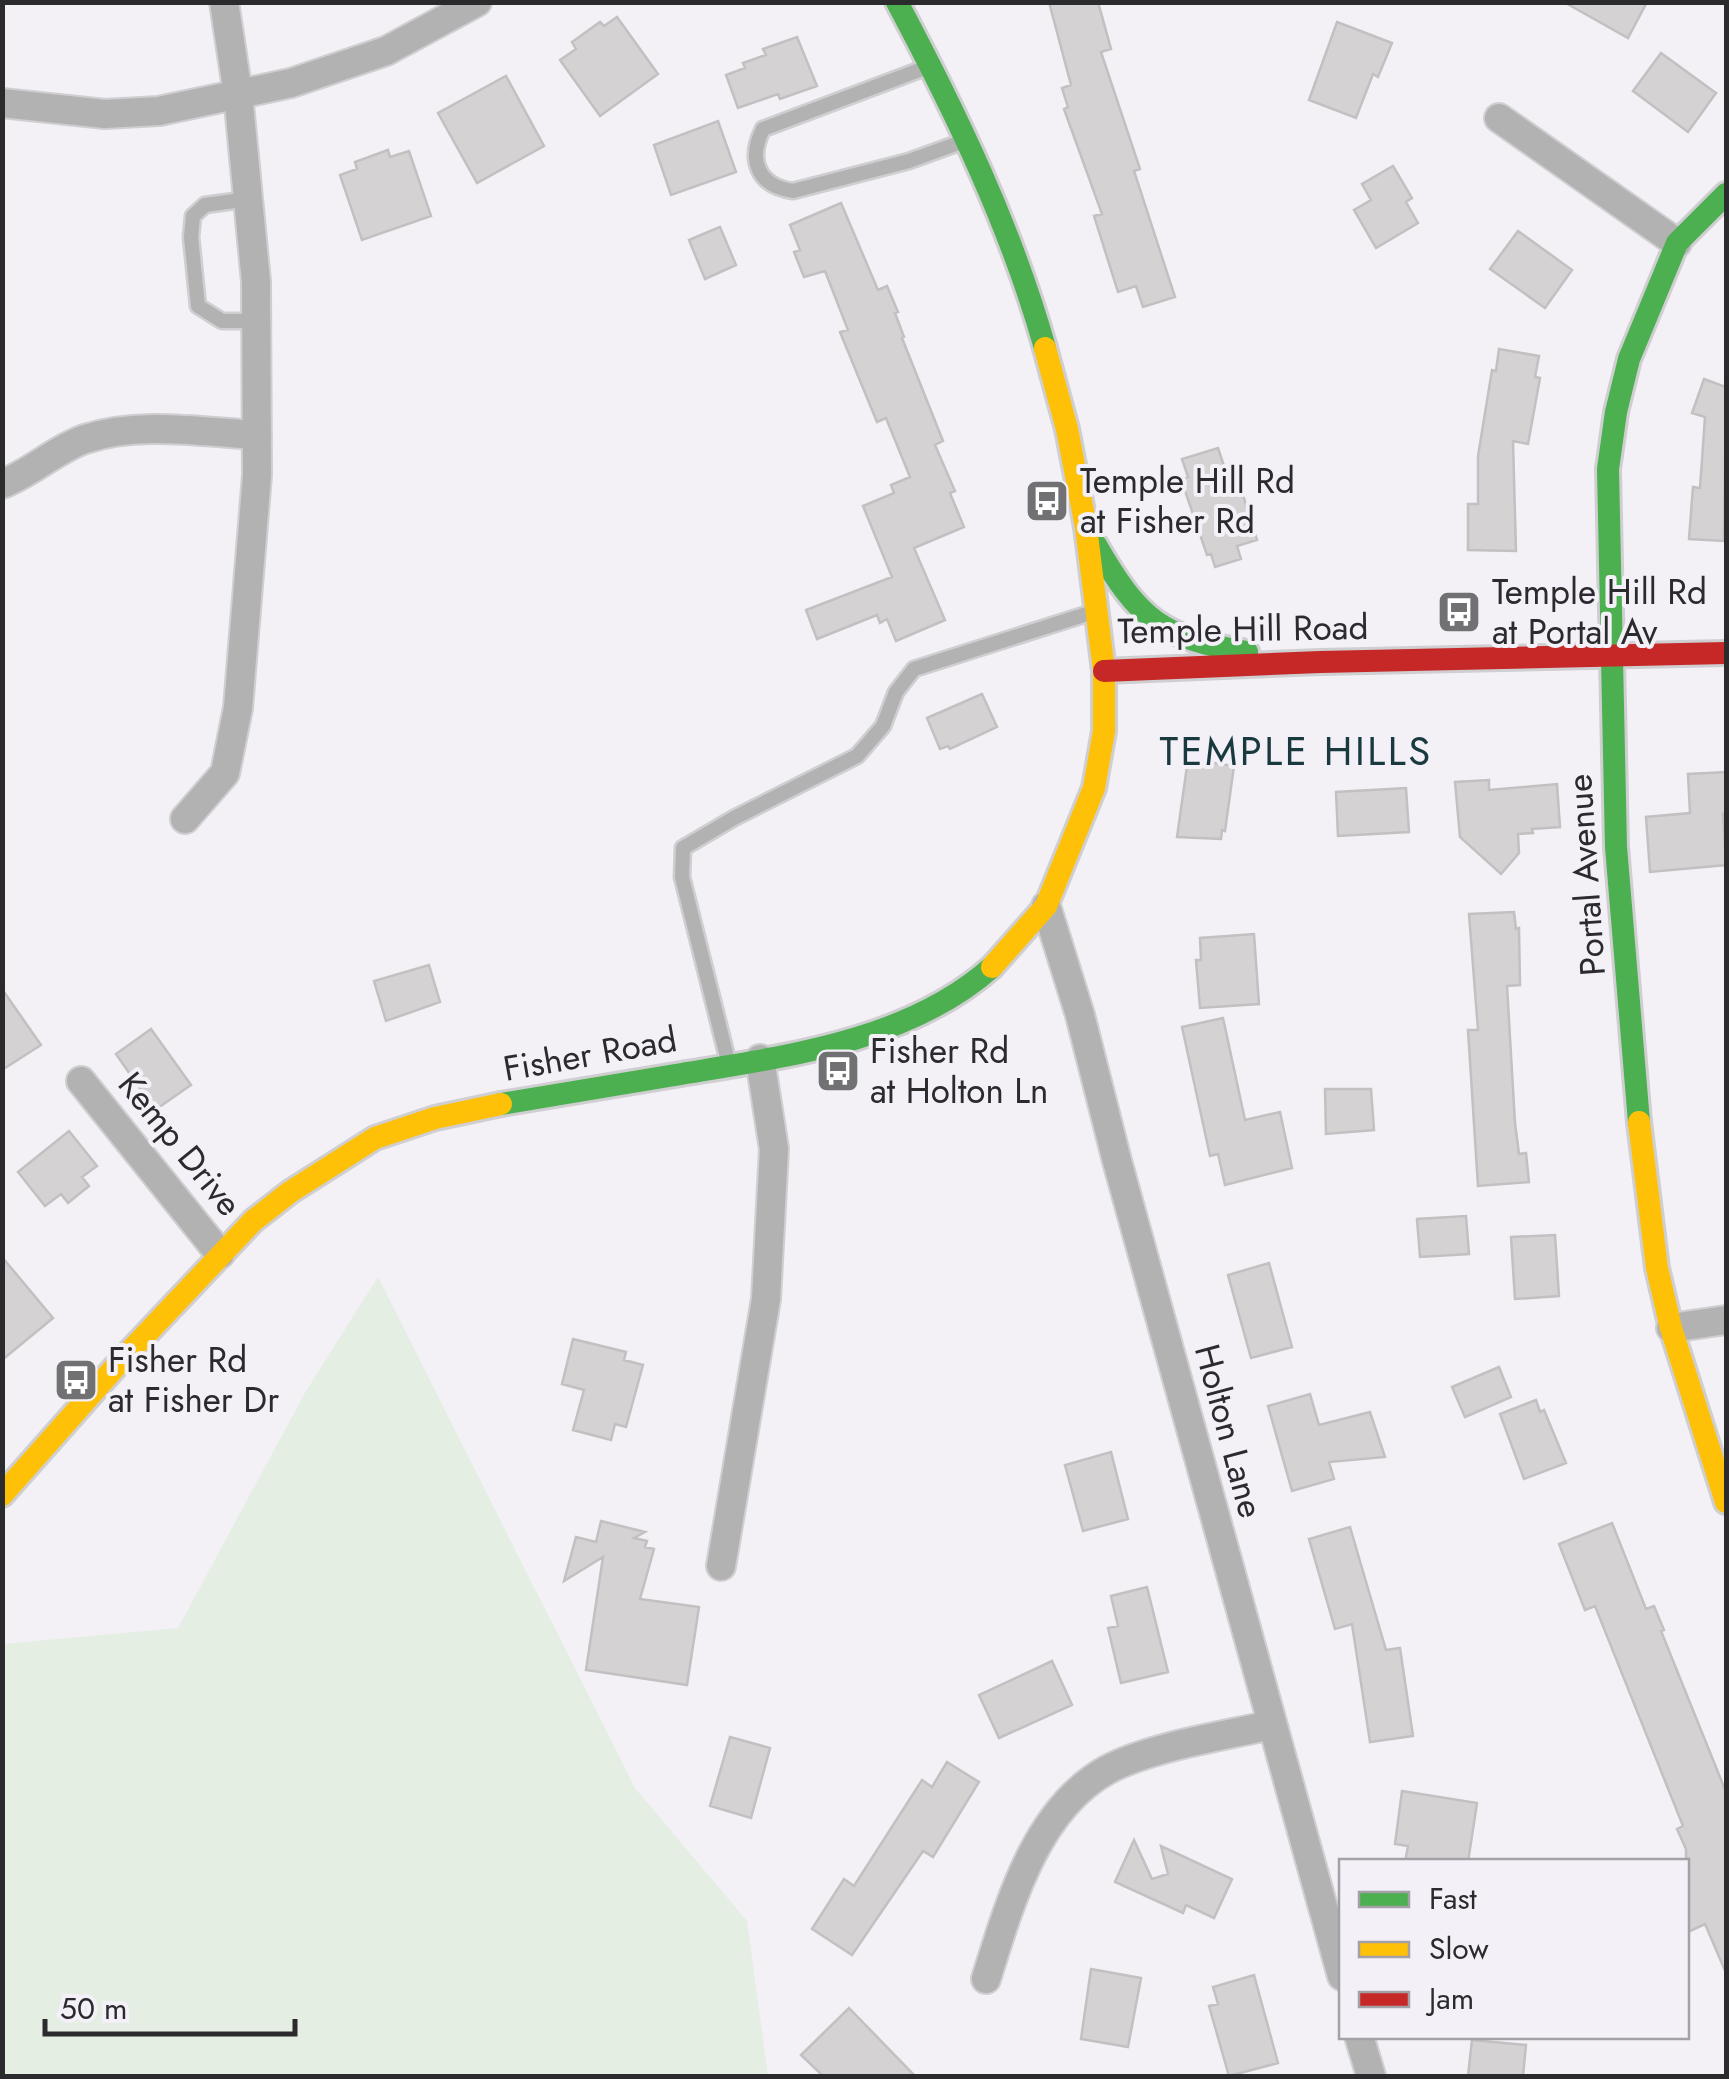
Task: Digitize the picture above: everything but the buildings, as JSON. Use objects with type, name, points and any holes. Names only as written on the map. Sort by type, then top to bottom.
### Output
[{"type":"street","points":[[184,819],[224,773],[238,708],[257,475],[250,199],[224,2]]},
{"type":"street","points":[[2,103],[105,114],[159,111],[291,84],[386,50],[477,2]]},
{"type":"street","name":"Temple Hill Road","points":[[897,2],[968,140],[1033,306],[1068,429],[1086,527],[1104,671],[1726,653]]},
{"type":"street","points":[[1499,118],[1677,243],[1726,194]]},
{"type":"street","name":"Portal Avenue","points":[[1677,243],[1630,359],[1616,412],[1608,469],[1616,847],[1640,1133],[1657,1268],[1671,1328],[1726,1502]]},
{"type":"street","points":[[2,484],[82,440],[112,432],[151,429],[257,435]]},
{"type":"street","points":[[1086,527],[1117,583],[1148,619],[1170,632],[1217,648],[1320,662]]},
{"type":"street","name":"Fisher Road","points":[[12,1484],[253,1222],[290,1192],[374,1138],[435,1118],[730,1066],[865,1036],[922,1012],[981,977],[1046,906],[1094,788],[1104,731],[1104,671]]},
{"type":"street","name":"Holton Lane","points":[[1046,906],[1080,1014],[1270,1725],[1339,1966]]},
{"type":"street","points":[[721,1566],[766,1299],[774,1148],[760,1059]]},
{"type":"street","name":"Kemp Drive","points":[[80,1081],[220,1254]]},
{"type":"street","points":[[1671,1328],[1726,1320]]},
{"type":"street","points":[[2,1452],[12,1484]]},
{"type":"street","points":[[986,1979],[1003,1924],[1030,1860],[1068,1800],[1110,1768],[1270,1725]]},
{"type":"street","points":[[1360,2039],[1370,2076]]},
{"type":"lane","points":[[930,66],[764,129],[756,143],[754,160],[760,176],[781,190],[792,191],[909,161],[968,140]]},
{"type":"lane","points":[[250,199],[206,204],[193,216],[192,238],[198,306],[222,321],[256,321]]},
{"type":"lane","points":[[730,1066],[682,877],[683,848],[858,756],[883,726],[896,692],[914,669],[1098,610]]},
{"type":"shaded area","points":[[378,1277],[635,1788],[747,1921],[768,2076],[3,2076],[3,1644],[178,1628],[306,1391]]},
{"type":"traffic: fast","points":[[897,2],[980,171],[1016,258],[1045,348]]},
{"type":"traffic: fast","points":[[1639,1122],[1616,847],[1608,469],[1629,359],[1677,243],[1726,194]]},
{"type":"traffic: fast","points":[[1096,545],[1126,591],[1156,621],[1194,640],[1247,652]]},
{"type":"traffic: fast","points":[[501,1104],[758,1061],[842,1042],[922,1013],[992,967]]},
{"type":"traffic: slow","points":[[992,967],[1046,906],[1094,788],[1104,731],[1104,671],[1086,527],[1067,429],[1045,348]]},
{"type":"traffic: slow","points":[[2,1495],[117,1365],[253,1221],[290,1192],[375,1138],[435,1118],[501,1104]]},
{"type":"traffic: slow","points":[[1639,1122],[1657,1268],[1671,1328],[1726,1502]]},
{"type":"traffic: jam","points":[[1104,671],[1726,653]]},
{"type":"place","name":"Temple Hill Rd at Fisher Rd","points":[[1047,501]]},
{"type":"place","name":"Temple Hill Rd at Portal Av","points":[[1459,612]]},
{"type":"place","name":"Fisher Rd at Holton Ln","points":[[838,1071]]},
{"type":"place","name":"Fisher Rd at Fisher Dr","points":[[76,1380]]},
{"type":"district","name":"TEMPLE HILLS","points":[[1296,751]]}]
